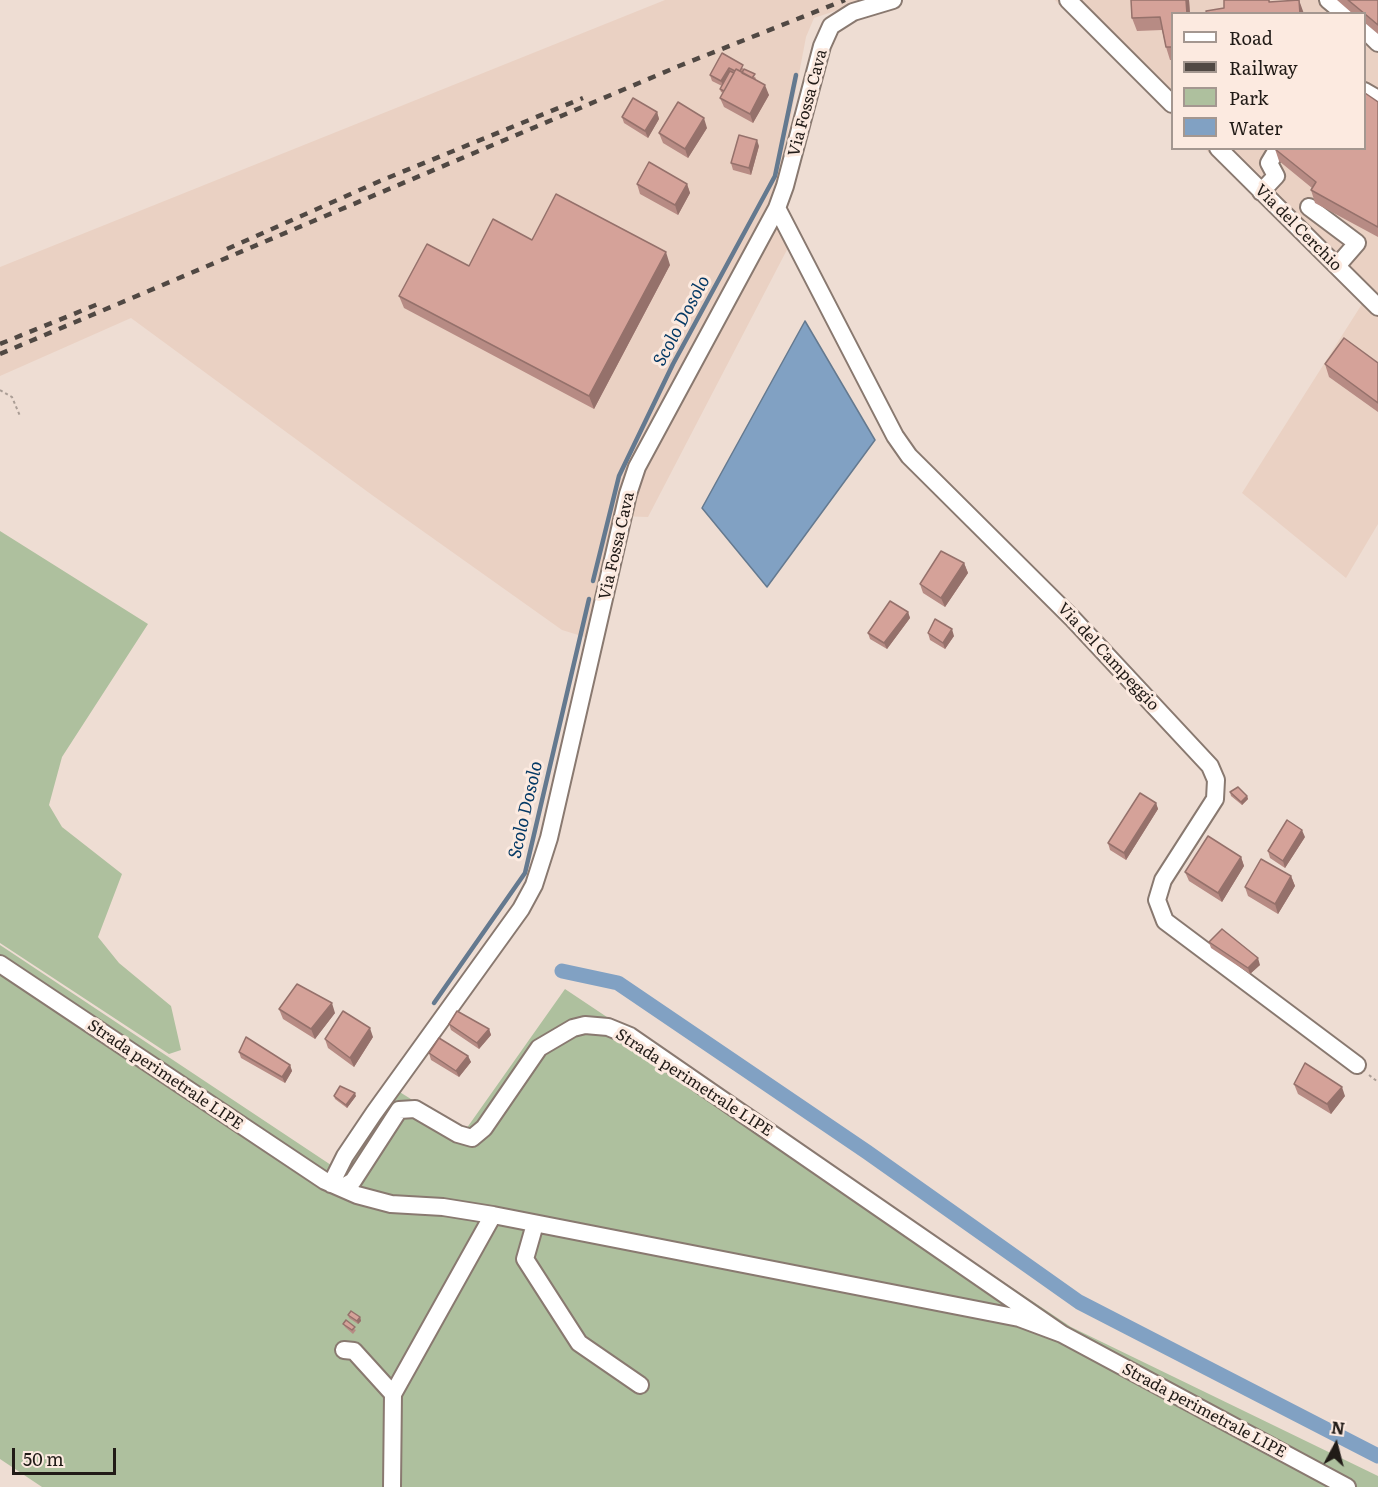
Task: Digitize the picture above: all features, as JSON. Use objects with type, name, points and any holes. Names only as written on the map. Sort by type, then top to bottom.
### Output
[{"type":"street","name":"Via Fossa Cava","points":[[331,1184],[345,1156],[409,1062],[521,909],[534,885],[549,838],[628,494],[637,467],[777,208],[785,186],[822,46],[831,26],[853,12],[892,0]]},
{"type":"street","points":[[1068,0],[1171,102]]},
{"type":"street","points":[[1328,0],[1343,12]]},
{"type":"street","points":[[1366,30],[1378,44]]},
{"type":"street","name":"Via del Cerchio","points":[[1220,150],[1378,307]]},
{"type":"street","points":[[1261,192],[1276,176],[1269,163],[1277,150]]},
{"type":"street","points":[[1309,207],[1357,243],[1337,266]]},
{"type":"street","name":"Via del Campeggio","points":[[777,208],[895,436],[909,456],[1073,619],[1210,766],[1216,780],[1215,799],[1162,880],[1157,900],[1165,921],[1357,1065]]},
{"type":"street","name":"Strada perimetrale LIPE","points":[[0,964],[305,1170],[331,1184],[391,1204],[443,1207],[494,1215],[993,1311],[1062,1334]]},
{"type":"street","name":"Strada perimetrale LIPE","points":[[331,1184],[343,1187],[353,1181],[399,1110],[415,1109],[464,1137],[472,1138],[484,1128],[539,1048],[573,1028],[585,1025],[608,1027],[630,1036],[1062,1334],[1347,1487]]},
{"type":"street","points":[[392,1487],[393,1394],[494,1215]]},
{"type":"street","points":[[535,1224],[525,1259],[579,1343],[640,1385]]},
{"type":"street","points":[[344,1350],[354,1351],[393,1394]]},
{"type":"path","points":[[0,390],[12,397],[20,416]]},
{"type":"shaded area","points":[[665,0],[868,0],[814,18],[806,37],[779,179],[791,242],[648,517],[616,516],[588,638],[562,630],[372,495],[131,318],[0,376],[0,267]]},
{"type":"shaded area","points":[[1055,0],[1378,0],[1378,524],[1346,578],[1242,493],[1362,304],[1206,150],[1366,150],[1366,12],[1171,12],[1171,115]]},
{"type":"green space","points":[[0,531],[148,624],[62,757],[49,805],[62,827],[122,874],[98,937],[119,963],[171,1006],[181,1050],[169,1054],[0,943]]},
{"type":"green space","points":[[0,945],[343,1173],[398,1091],[464,1132],[565,989],[1071,1327],[1378,1476],[1378,1487],[42,1487],[0,1459]]},
{"type":"water","points":[[805,321],[875,440],[767,587],[702,508]]},
{"type":"building","points":[[1131,0],[1186,0],[1187,12],[1171,12],[1171,47],[1166,47],[1160,17],[1132,18]]},
{"type":"building","points":[[1224,0],[1269,0],[1269,2],[1299,0],[1300,12],[1206,11],[1224,8]]},
{"type":"building","points":[[1348,0],[1378,0],[1378,25],[1366,15],[1366,12],[1363,12]]},
{"type":"building","points":[[722,53],[743,65],[740,71],[729,68],[721,81],[710,75]]},
{"type":"building","points":[[736,69],[765,85],[750,114],[720,98]]},
{"type":"building","points":[[744,69],[755,74],[752,78],[742,73]]},
{"type":"building","points":[[730,71],[734,73],[724,91],[720,89]]},
{"type":"building","points":[[1366,94],[1378,102],[1378,227],[1311,190],[1316,182],[1276,150],[1366,150]]},
{"type":"building","points":[[633,98],[657,112],[645,131],[622,117]]},
{"type":"building","points":[[678,102],[704,118],[685,149],[659,133]]},
{"type":"building","points":[[739,135],[757,140],[749,168],[731,163]]},
{"type":"building","points":[[649,162],[687,184],[675,205],[637,184]]},
{"type":"building","points":[[556,194],[666,252],[589,396],[399,296],[427,244],[469,266],[493,219],[532,240]]},
{"type":"building","points":[[1344,338],[1378,363],[1378,403],[1325,364]]},
{"type":"building","points":[[941,551],[964,563],[941,598],[920,584]]},
{"type":"building","points":[[890,601],[908,612],[884,643],[868,633]]},
{"type":"building","points":[[935,619],[952,629],[943,643],[928,633]]},
{"type":"building","points":[[1238,787],[1247,796],[1241,802],[1230,792]]},
{"type":"building","points":[[1140,793],[1156,803],[1124,853],[1108,843]]},
{"type":"building","points":[[1287,820],[1302,830],[1283,861],[1268,851]]},
{"type":"building","points":[[1208,836],[1241,857],[1218,893],[1185,872]]},
{"type":"building","points":[[1261,859],[1291,876],[1275,904],[1245,887]]},
{"type":"building","points":[[1222,929],[1258,958],[1248,968],[1209,942]]},
{"type":"building","points":[[297,984],[332,1003],[311,1029],[279,1009]]},
{"type":"building","points":[[343,1011],[370,1028],[350,1058],[325,1039]]},
{"type":"building","points":[[457,1011],[489,1029],[477,1043],[449,1024]]},
{"type":"building","points":[[246,1037],[290,1065],[282,1077],[239,1052]]},
{"type":"building","points":[[439,1038],[468,1056],[456,1071],[429,1053]]},
{"type":"building","points":[[1305,1063],[1342,1087],[1327,1104],[1294,1084]]},
{"type":"building","points":[[340,1086],[355,1093],[346,1105],[334,1096]]},
{"type":"building","points":[[351,1311],[360,1317],[357,1321],[348,1315]]},
{"type":"building","points":[[346,1320],[355,1327],[352,1330],[343,1324]]},
{"type":"waterway","name":"Scolo Dosolo","points":[[593,581],[619,476],[673,364],[775,176],[796,75]]},
{"type":"waterway","name":"Scolo Dosolo","points":[[434,1003],[525,873],[589,599]]},
{"type":"waterway","points":[[562,971],[618,983],[867,1152],[1079,1302],[1378,1456]]},
{"type":"railway","points":[[0,354],[679,66],[845,0]]},
{"type":"railway","points":[[227,249],[380,181],[583,98]]},
{"type":"railway","points":[[0,344],[103,302]]}]
